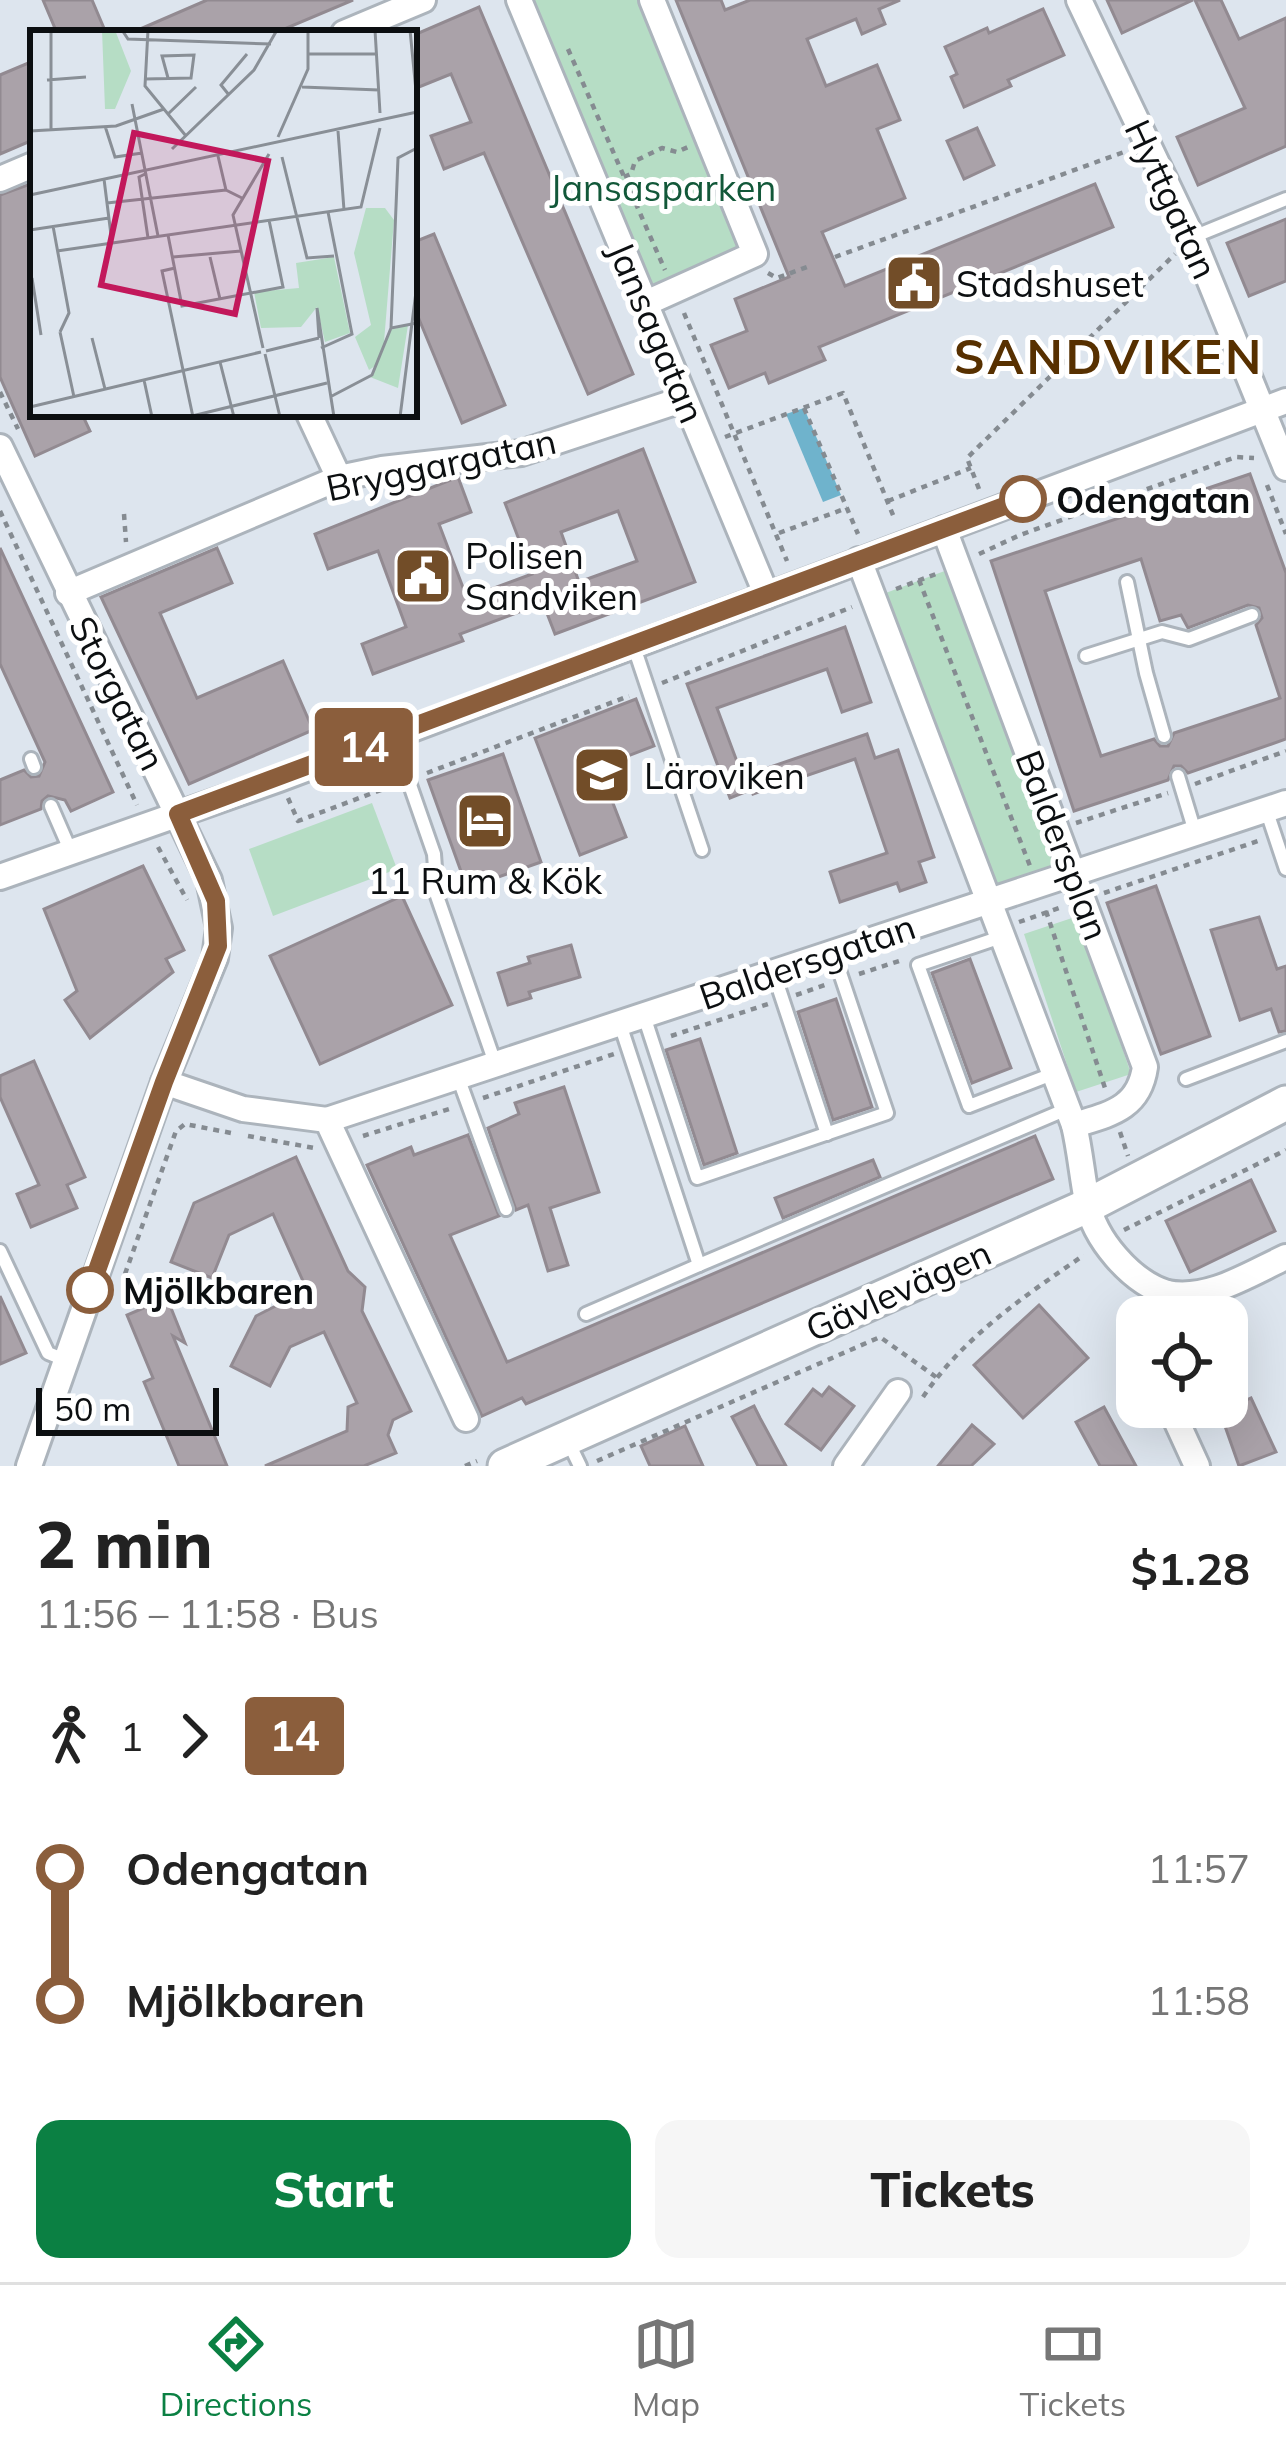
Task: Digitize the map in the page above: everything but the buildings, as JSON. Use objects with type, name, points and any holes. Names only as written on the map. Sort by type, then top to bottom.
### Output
[{"type":"main road","name":"Gävlevägen","points":[[505,1466],[578,1457],[1286,1103]]},
{"type":"street","points":[[351,30],[423,0]]},
{"type":"street","name":"Jansagatan","points":[[519,0],[767,596]]},
{"type":"street","points":[[644,304],[755,254],[652,0]]},
{"type":"street","name":"Hyttgatan","points":[[1078,0],[1275,405],[1275,462]]},
{"type":"street","points":[[0,179],[30,166]]},
{"type":"street","name":"Bryggargatan","points":[[68,593],[339,478],[521,453],[684,400]]},
{"type":"street","points":[[0,877],[767,596],[859,547],[944,529],[1275,405]]},
{"type":"street","points":[[310,417],[339,478]]},
{"type":"street","name":"Storgatan","points":[[0,447],[209,880],[219,936],[29,1466]]},
{"type":"street","name":"Baldersplan","points":[[944,529],[1145,1067],[1135,1099],[1113,1112]]},
{"type":"street","points":[[859,547],[1056,1073],[1071,1117],[1088,1206],[1106,1240],[1124,1265],[1167,1293],[1211,1291],[1286,1257]]},
{"type":"street","name":"Baldersgatan","points":[[327,1120],[1276,806]]},
{"type":"street","points":[[164,1082],[243,1109],[327,1120],[332,1152],[466,1419]]},
{"type":"street","points":[[1071,1117],[1113,1112]]},
{"type":"street","points":[[846,1466],[906,1401]]},
{"type":"street","points":[[1180,1428],[1197,1466]]},
{"type":"lane","points":[[1192,237],[1286,199]]},
{"type":"lane","points":[[1127,582],[1164,736]]},
{"type":"lane","points":[[1085,656],[1162,632],[1189,639],[1252,615]]},
{"type":"lane","points":[[634,646],[702,850]]},
{"type":"lane","points":[[392,736],[434,854],[437,896],[496,1064]]},
{"type":"lane","points":[[1180,783],[1195,832]]},
{"type":"lane","points":[[51,806],[71,852]]},
{"type":"lane","points":[[1276,806],[1275,835],[1286,869]]},
{"type":"lane","points":[[1003,932],[918,965],[970,1106],[1056,1073]]},
{"type":"lane","points":[[632,1020],[652,1042],[697,1178],[887,1113],[833,952]]},
{"type":"lane","points":[[773,971],[827,1134]]},
{"type":"lane","points":[[632,1020],[628,1049],[699,1265]]},
{"type":"lane","points":[[1186,1079],[1286,1041]]},
{"type":"lane","points":[[458,1078],[506,1209]]},
{"type":"lane","points":[[586,1314],[1071,1117]]},
{"type":"lane","points":[[0,1251],[48,1353],[65,1360]]},
{"type":"path","points":[[835,257],[1146,144]]},
{"type":"path","points":[[623,178],[631,174],[635,161],[662,148],[677,152],[688,147]]},
{"type":"path","points":[[979,489],[967,458],[1192,237]]},
{"type":"path","points":[[745,260],[777,278],[807,267]]},
{"type":"path","points":[[735,434],[843,392],[895,520]]},
{"type":"path","points":[[804,408],[859,547]]},
{"type":"path","points":[[298,821],[958,566],[1019,535],[1236,457],[1249,455],[1275,462],[1286,534]]},
{"type":"path","points":[[888,502],[971,468]]},
{"type":"path","points":[[787,561],[776,534],[847,508]]},
{"type":"path","points":[[0,511],[170,871]]},
{"type":"path","points":[[919,580],[1036,884],[1113,1112]]},
{"type":"path","points":[[1071,824],[1180,783],[1286,751]]},
{"type":"path","points":[[1003,932],[1275,835]]},
{"type":"path","points":[[652,1042],[910,958]]},
{"type":"path","points":[[120,1287],[176,1131],[185,1124],[332,1152],[628,1049]]},
{"type":"path","points":[[906,1401],[997,1316],[1106,1240],[1286,1150]]},
{"type":"path","points":[[578,1457],[880,1337],[936,1377]]},
{"type":"green space","name":"Jansasparken","points":[[519,0],[652,0],[754,246],[644,304]]},
{"type":"green space","points":[[958,566],[1074,871],[990,899],[875,597]]},
{"type":"green space","points":[[372,803],[397,869],[273,916],[249,849]]},
{"type":"green space","points":[[1078,916],[1131,1074],[1076,1092],[1024,934]]},
{"type":"water","points":[[804,408],[841,495],[823,502],[786,414]]},
{"type":"bus line","name":"14","points":[[90,1290],[218,946],[216,901],[178,814],[1023,499]]},
{"type":"place","name":"Stadshuset","points":[[914,283]]},
{"type":"place","name":"Odengatan","points":[[1023,499]]},
{"type":"place","name":"Polisen Sandviken","points":[[423,576]]},
{"type":"place","name":"Läroviken","points":[[602,775]]},
{"type":"place","name":"11 Rum & Kök","points":[[485,821]]},
{"type":"place","name":"Mjölkbaren","points":[[90,1290]]},
{"type":"district","name":"SANDVIKEN","points":[[1109,356]]}]
